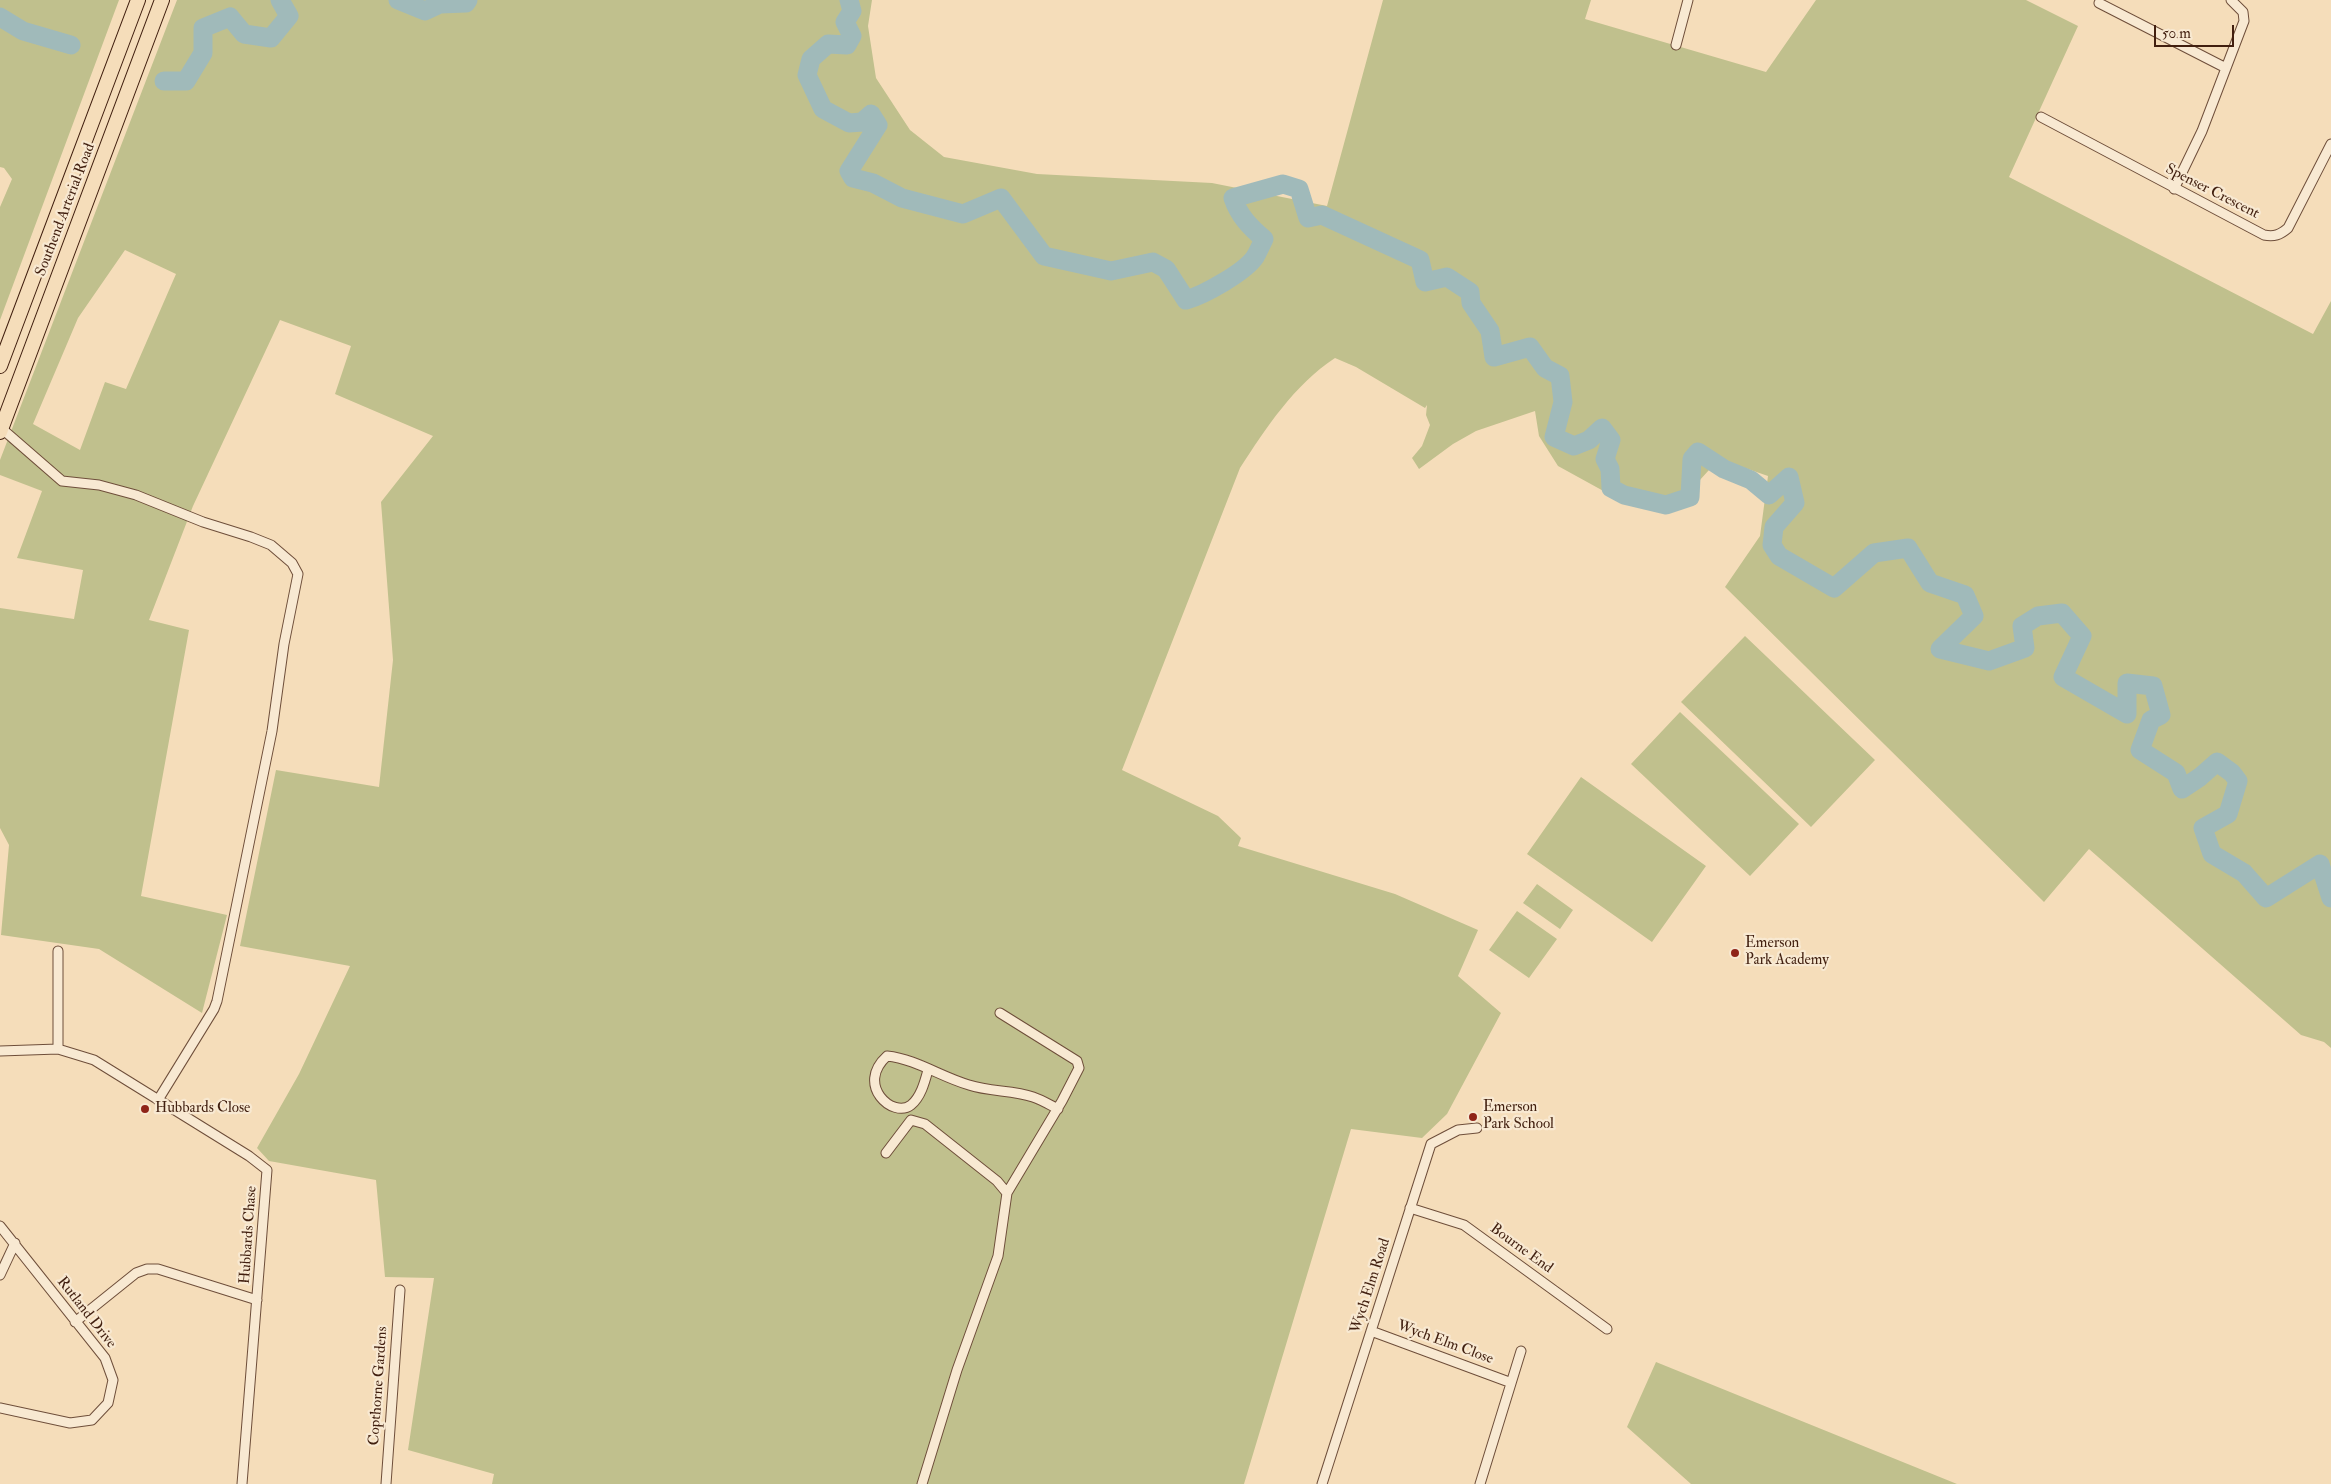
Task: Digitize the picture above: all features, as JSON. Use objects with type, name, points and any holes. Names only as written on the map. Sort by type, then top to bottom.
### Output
[{"type":"highway","name":"Southend Arterial Road","points":[[0,366],[138,0]]},
{"type":"highway","name":"Southend Arterial Road","points":[[1,430],[162,0]]},
{"type":"street","points":[[1676,45],[1688,0]]},
{"type":"street","points":[[2174,189],[2202,131],[2244,21],[2243,12],[2230,0]]},
{"type":"street","points":[[2100,3],[2226,68]]},
{"type":"street","name":"Spenser Crescent","points":[[2041,117],[2264,235],[2280,234],[2288,228],[2331,144]]},
{"type":"street","points":[[1,430],[62,481],[100,485],[136,494],[203,522],[251,537],[271,545],[292,563],[298,574],[284,644],[272,731],[217,1001],[214,1009],[158,1100]]},
{"type":"street","points":[[58,951],[58,1049]]},
{"type":"street","points":[[922,1484],[957,1370],[998,1256],[1007,1193],[1058,1109],[1079,1068],[1077,1061],[1000,1013]]},
{"type":"street","name":"Hubbards Chase","points":[[0,1051],[58,1049],[94,1060],[249,1156],[267,1170],[242,1484]]},
{"type":"street","points":[[928,1070],[922,1089],[911,1105],[903,1108],[890,1105],[878,1095],[874,1083],[877,1065],[887,1056],[903,1058],[928,1070],[971,1086],[1033,1097],[1058,1109]]},
{"type":"street","points":[[886,1153],[912,1120],[925,1124],[998,1181],[1007,1193]]},
{"type":"street","name":"Wych Elm Road","points":[[1322,1484],[1431,1144],[1458,1130],[1477,1128]]},
{"type":"street","name":"Bourne End","points":[[1410,1208],[1464,1225],[1606,1329]]},
{"type":"street","name":"Rutland Drive","points":[[0,1226],[105,1358],[113,1380],[108,1403],[92,1420],[70,1423],[0,1408]]},
{"type":"street","points":[[0,1275],[15,1243]]},
{"type":"street","points":[[75,1322],[136,1273],[147,1269],[158,1269],[257,1300]]},
{"type":"street","name":"Copthorne Gardens","points":[[386,1484],[400,1290]]},
{"type":"street","name":"Wych Elm Close","points":[[1371,1331],[1509,1382]]},
{"type":"street","points":[[1480,1484],[1509,1382],[1520,1351]]},
{"type":"green space","points":[[0,0],[119,0],[0,320],[0,207],[12,179],[4,168],[0,167]]},
{"type":"green space","points":[[177,0],[872,0],[868,26],[876,78],[910,130],[944,157],[1037,174],[1212,183],[1327,206],[1383,0],[1591,0],[1585,19],[1766,72],[1816,0],[2026,0],[2078,26],[2009,177],[2313,334],[2331,301],[2331,1048],[2324,1042],[2301,1035],[2089,849],[2044,902],[1725,587],[1760,536],[1768,476],[1719,459],[1689,492],[1655,503],[1618,499],[1558,466],[1539,436],[1535,411],[1476,431],[1453,444],[1419,469],[1412,458],[1422,446],[1430,425],[1426,415],[1427,405],[1425,408],[1356,367],[1335,358],[1320,369],[1294,394],[1260,438],[1240,468],[1122,770],[1218,816],[1241,838],[1238,846],[1395,894],[1478,930],[1458,976],[1501,1013],[1447,1114],[1422,1138],[1351,1129],[1244,1484],[492,1484],[494,1474],[408,1450],[434,1278],[385,1277],[376,1180],[269,1161],[257,1148],[299,1074],[350,966],[240,946],[276,770],[379,787],[393,660],[381,502],[433,436],[335,394],[351,346],[280,320],[193,506],[149,620],[189,630],[141,896],[227,915],[202,1013],[99,949],[1,935],[9,845],[0,828],[0,608],[74,619],[83,570],[17,558],[42,491],[0,475],[0,460]],"holes":[[[125,250],[176,274],[126,389],[105,382],[80,450],[33,424],[78,318]]]},
{"type":"green space","points":[[1745,636],[1875,760],[1811,827],[1681,702]]},
{"type":"green space","points":[[1680,712],[1799,824],[1750,876],[1631,764]]},
{"type":"green space","points":[[1581,777],[1706,866],[1652,942],[1527,854]]},
{"type":"green space","points":[[1537,884],[1573,910],[1560,929],[1523,903]]},
{"type":"green space","points":[[1517,911],[1557,939],[1529,978],[1489,950]]},
{"type":"green space","points":[[1656,1362],[1957,1484],[1691,1484],[1627,1427]]},
{"type":"waterway","points":[[164,81],[186,81],[203,53],[203,28],[230,17],[244,34],[271,38],[289,16],[280,0]]},
{"type":"waterway","points":[[398,0],[425,11],[440,4],[466,3],[468,0]]},
{"type":"waterway","points":[[849,0],[852,11],[845,22],[852,36],[847,45],[828,44],[811,59],[807,75],[823,109],[849,123],[862,122],[871,114],[878,125],[849,171],[853,178],[873,183],[902,198],[963,214],[1001,198],[1044,256],[1111,271],[1153,262],[1166,269],[1186,300],[1213,288],[1243,269],[1255,257],[1264,239],[1246,221],[1238,210],[1233,198],[1283,184],[1299,189],[1308,218],[1322,215],[1420,260],[1425,282],[1447,277],[1470,292],[1471,303],[1490,331],[1494,357],[1530,347],[1545,368],[1560,376],[1563,402],[1554,437],[1574,446],[1589,440],[1602,428],[1611,440],[1605,459],[1610,469],[1611,488],[1624,495],[1666,505],[1690,497],[1692,459],[1698,452],[1724,469],[1751,480],[1769,495],[1789,477],[1795,503],[1774,527],[1772,545],[1779,556],[1834,588],[1874,553],[1908,548],[1930,583],[1965,595],[1974,616],[1940,649],[1989,661],[2025,648],[2022,626],[2038,616],[2062,613],[2082,636],[2063,677],[2127,714],[2127,683],[2153,686],[2161,715],[2151,720],[2140,750],[2176,773],[2182,789],[2217,762],[2232,773],[2238,781],[2228,814],[2203,828],[2212,854],[2244,873],[2266,898],[2320,864],[2331,898]]},
{"type":"waterway","points":[[0,17],[23,31],[71,45]]},
{"type":"place","name":"Emerson Park Academy","points":[[1735,953]]},
{"type":"place","name":"Hubbards Close","points":[[145,1109]]},
{"type":"place","name":"Emerson Park School","points":[[1473,1117]]}]
